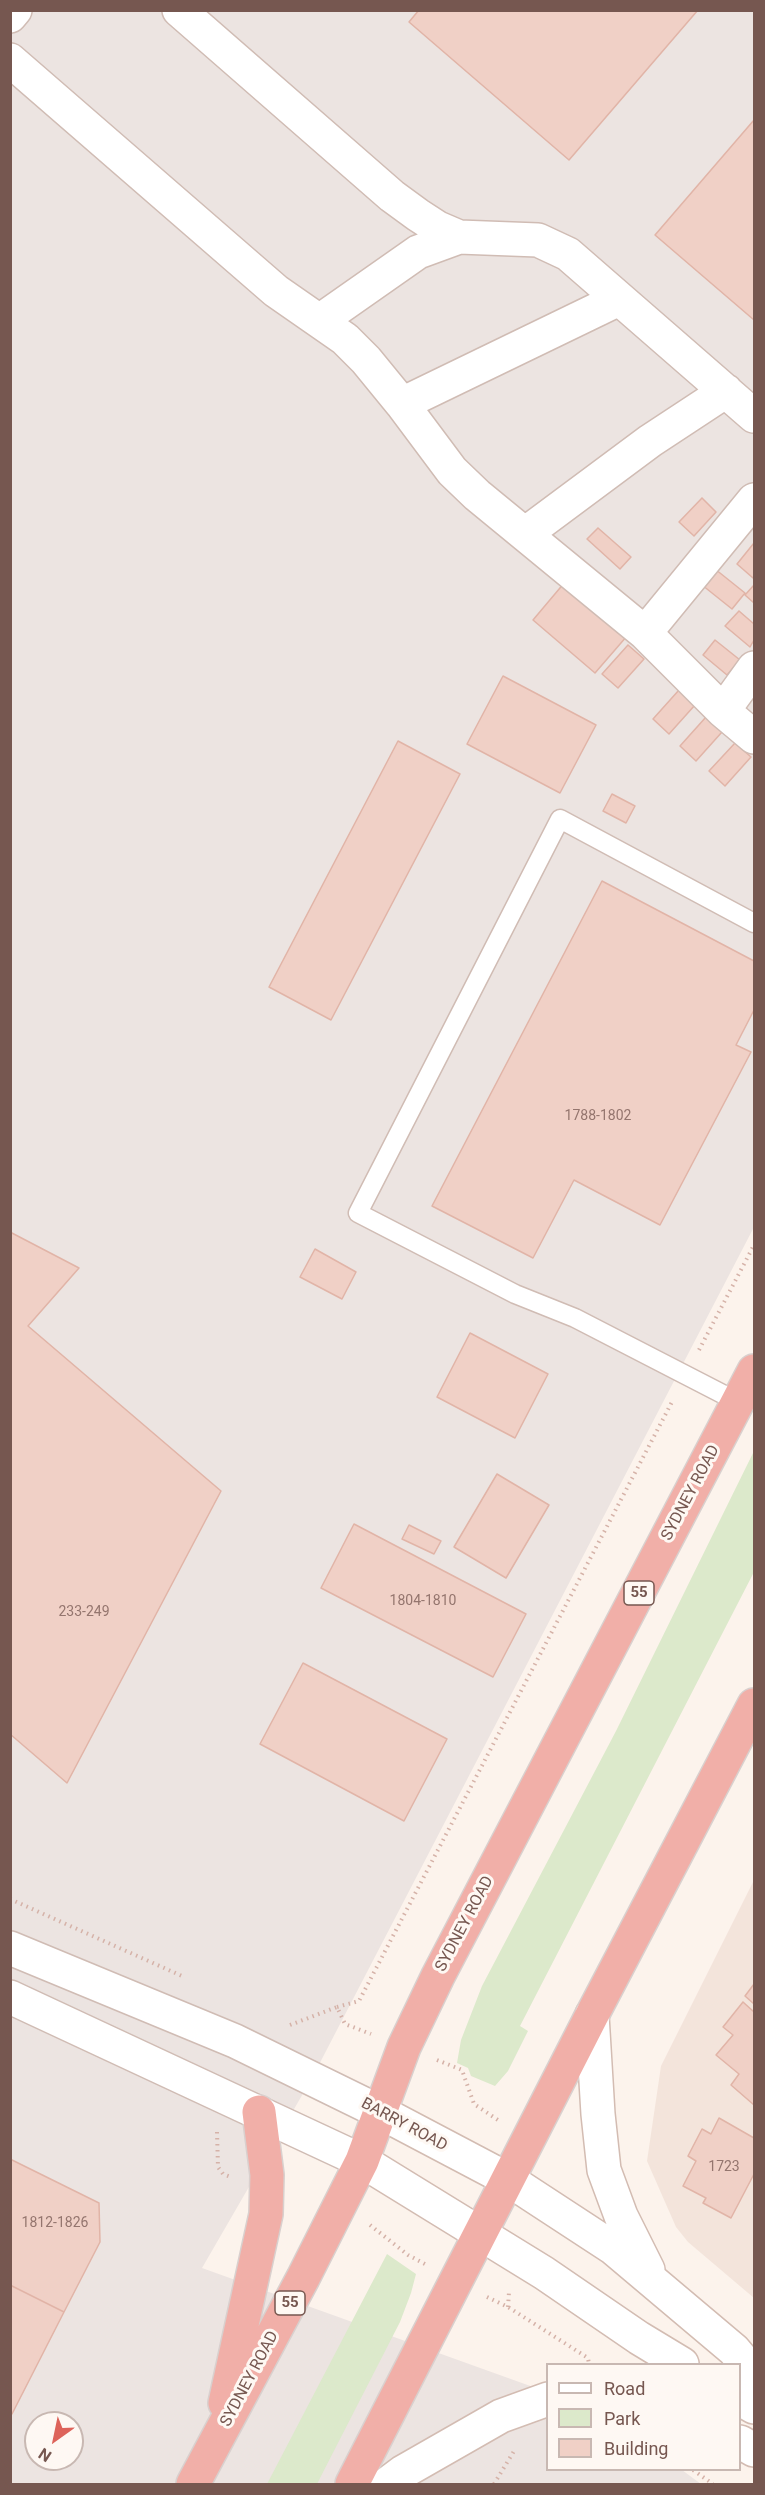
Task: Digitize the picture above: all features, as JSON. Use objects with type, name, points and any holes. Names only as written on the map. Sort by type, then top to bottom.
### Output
[{"type":"highway","name":"SYDNEY ROAD","points":[[193,2484],[362,2161],[404,2047],[438,1976],[754,1371]]},
{"type":"highway","points":[[352,2484],[754,1704]]},
{"type":"highway","points":[[216,2443],[266,2214],[267,2175],[258,2112]]},
{"type":"street","points":[[10,16],[15,10]]},
{"type":"street","points":[[179,10],[392,196],[438,228],[459,237],[538,240],[555,246],[568,254],[754,417]]},
{"type":"street","points":[[10,60],[276,291],[321,320],[345,339],[366,360],[402,404],[452,471],[477,495],[645,633],[723,711],[754,737]]},
{"type":"street","points":[[321,320],[418,252],[459,237]]},
{"type":"street","points":[[402,404],[619,299]]},
{"type":"street","points":[[525,534],[650,441],[726,391]]},
{"type":"street","points":[[645,633],[754,500]]},
{"type":"street","points":[[723,711],[754,668]]},
{"type":"street","name":"BARRY ROAD","points":[[10,1948],[235,2041],[380,2112],[509,2180],[613,2248],[734,2350],[754,2374]]},
{"type":"street","points":[[10,1997],[362,2161],[544,2273],[639,2338],[680,2363]]},
{"type":"street","points":[[592,2015],[604,2170],[621,2216],[654,2282]]},
{"type":"street","points":[[387,2484],[403,2472],[501,2416],[546,2401]]},
{"type":"lane","points":[[738,1402],[575,1318],[515,1294],[358,1213],[560,819],[754,923]]},
{"type":"path","points":[[280,2021],[291,2026],[337,2007],[359,2001],[754,1245]]},
{"type":"path","points":[[10,1899],[183,1977]]},
{"type":"path","points":[[337,2007],[345,2024]]},
{"type":"path","points":[[494,2301],[508,2307],[588,2358],[589,2363]]},
{"type":"path","points":[[696,2471],[713,2484]]},
{"type":"shaded area","points":[[11,11],[754,11],[754,1227],[312,2078],[202,2268],[546,2392],[546,2471],[683,2471],[701,2484],[11,2484]]},
{"type":"shaded area","points":[[754,1880],[754,2298],[688,2242],[676,2227],[647,2161],[661,2066]]},
{"type":"green space","points":[[754,1451],[754,1572],[520,2026],[528,2031],[508,2071],[495,2086],[471,2076],[468,2068],[457,2063],[461,2040],[482,1986],[616,1731]]},
{"type":"green space","points":[[387,2254],[416,2274],[411,2293],[400,2322],[317,2484],[267,2484]]},
{"type":"building","points":[[419,10],[698,10],[569,160],[409,22]]},
{"type":"building","points":[[754,120],[754,320],[655,235]]},
{"type":"building","points":[[702,498],[716,512],[694,536],[679,522]]},
{"type":"building","points":[[598,528],[631,557],[620,569],[587,539]]},
{"type":"building","points":[[754,543],[754,576],[753,578],[737,564]]},
{"type":"building","points":[[715,569],[745,593],[732,609],[702,585]]},
{"type":"building","points":[[565,582],[627,636],[595,673],[533,620]]},
{"type":"building","points":[[754,585],[754,603],[745,595]]},
{"type":"building","points":[[739,611],[754,624],[754,640],[750,647],[725,626]]},
{"type":"building","points":[[715,640],[740,660],[727,675],[703,655]]},
{"type":"building","points":[[628,645],[644,659],[618,688],[602,674]]},
{"type":"building","points":[[503,676],[596,725],[560,793],[467,744]]},
{"type":"building","points":[[679,690],[695,705],[669,734],[653,719]]},
{"type":"building","points":[[706,717],[722,732],[696,761],[680,746]]},
{"type":"building","points":[[398,741],[460,774],[331,1020],[269,987]]},
{"type":"building","points":[[735,743],[751,757],[725,786],[709,771]]},
{"type":"building","points":[[612,794],[635,806],[626,823],[603,811]]},
{"type":"building","points":[[602,881],[754,961],[754,1010],[736,1045],[751,1052],[660,1225],[574,1180],[533,1258],[432,1206]]},
{"type":"building","points":[[10,1232],[79,1268],[28,1326],[221,1491],[67,1783],[10,1734]]},
{"type":"building","points":[[315,1249],[356,1272],[342,1299],[300,1277]]},
{"type":"building","points":[[470,1333],[548,1374],[515,1438],[437,1397]]},
{"type":"building","points":[[497,1474],[549,1505],[506,1578],[454,1547]]},
{"type":"building","points":[[354,1524],[526,1614],[493,1677],[321,1588]]},
{"type":"building","points":[[409,1525],[441,1541],[434,1554],[402,1539]]},
{"type":"building","points":[[303,1663],[447,1739],[404,1821],[260,1744]]},
{"type":"building","points":[[754,1984],[754,2004],[745,1996]]},
{"type":"building","points":[[743,2002],[754,2012],[754,2105],[731,2085],[739,2074],[716,2055],[733,2035],[723,2027]]},
{"type":"building","points":[[719,2118],[754,2138],[754,2174],[731,2218],[703,2203],[706,2198],[683,2186],[696,2161],[688,2156],[702,2129],[711,2134]]},
{"type":"building","points":[[10,2159],[99,2203],[100,2242],[64,2312],[10,2285]]},
{"type":"building","points":[[10,2285],[64,2312],[12,2414],[10,2413]]}]
